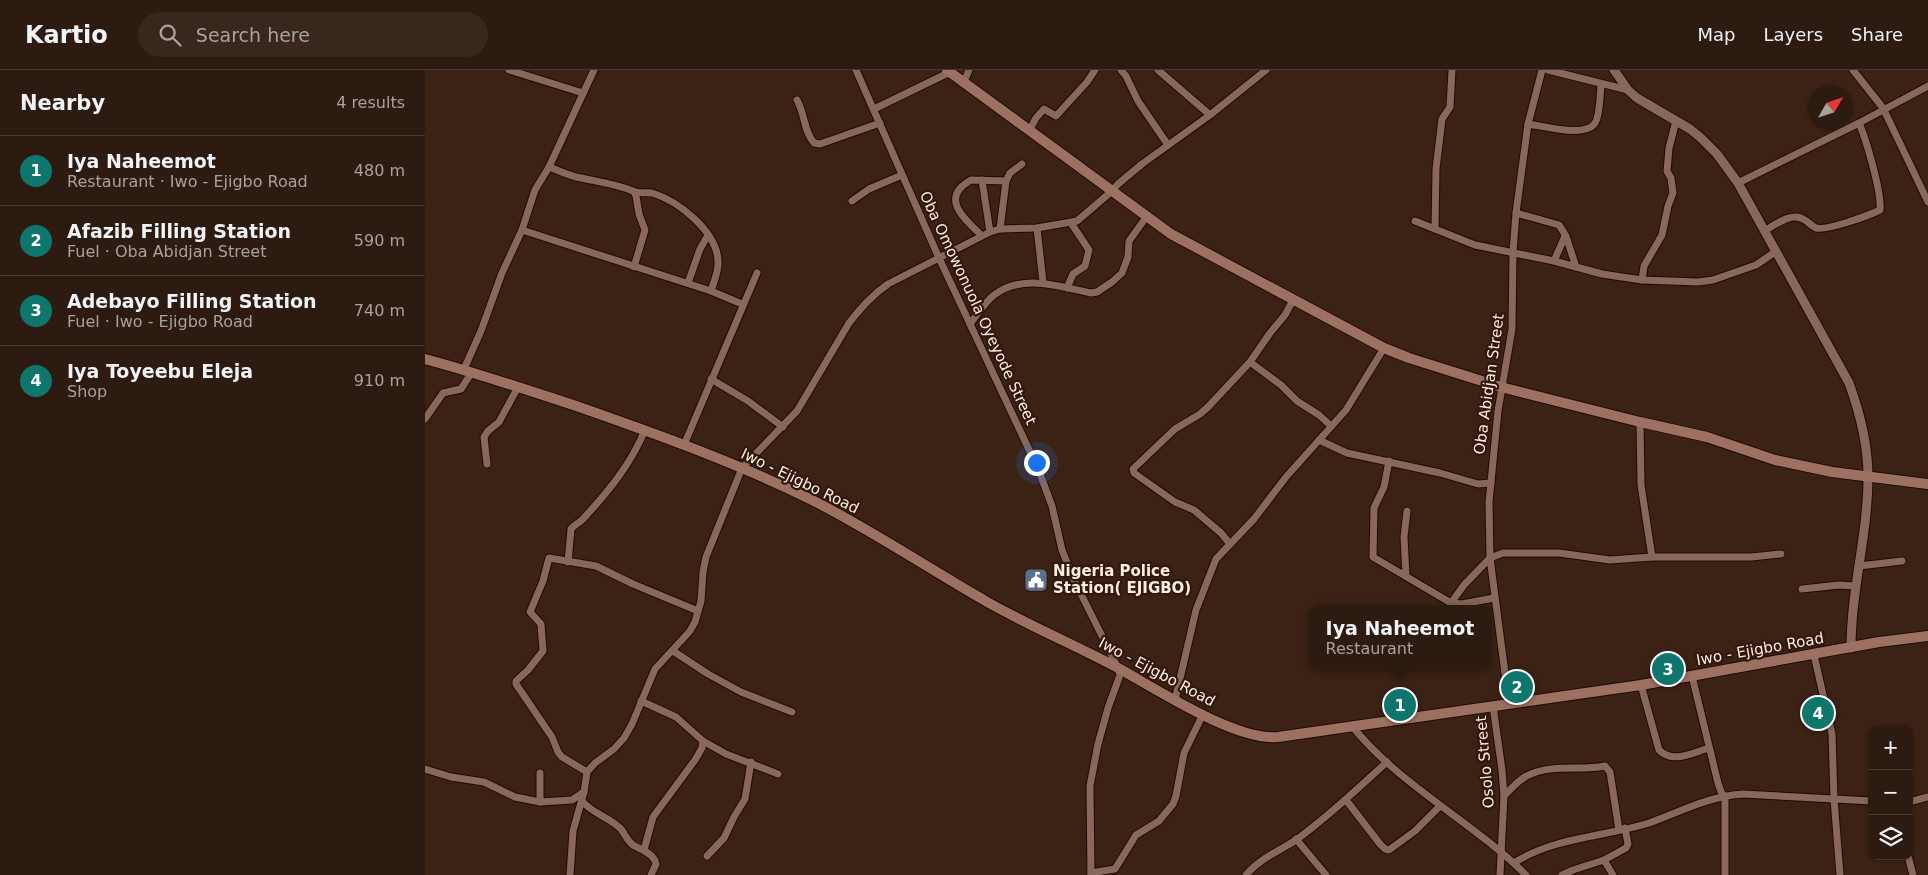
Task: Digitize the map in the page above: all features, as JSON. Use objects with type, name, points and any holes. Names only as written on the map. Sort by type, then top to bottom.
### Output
[{"type":"main road","points":[[948,71],[1112,192],[1187,244],[1384,348],[1501,388],[1707,437],[1775,460],[1833,472],[1928,484]]},
{"type":"main road","name":"Iwo - Ejigbo Road","points":[[425,359],[518,386],[645,430],[742,468],[811,500],[904,552],[990,604],[1118,668],[1175,700],[1235,728],[1271,738],[1641,685],[1928,636]]},
{"type":"street","points":[[509,70],[583,93]]},
{"type":"street","points":[[425,419],[443,393],[461,389],[502,273],[522,230],[535,190],[549,167],[594,70]]},
{"type":"street","name":"Oba Omowonuola Oyeyode Street","points":[[856,70],[939,258],[1039,471],[1052,506],[1062,550],[1074,580],[1118,668]]},
{"type":"street","points":[[964,82],[969,70]]},
{"type":"street","points":[[1029,131],[1036,118],[1044,109],[1056,116],[1087,82],[1095,70]]},
{"type":"street","points":[[1121,70],[1138,101],[1168,145]]},
{"type":"street","points":[[1158,70],[1210,115]]},
{"type":"street","points":[[570,875],[573,831],[582,801],[587,772],[624,738],[632,724],[655,669],[660,661],[673,651],[690,631],[698,611],[706,557],[742,468],[802,405],[849,323],[869,299],[888,284],[981,235],[1000,229],[1037,228],[1071,223],[1082,217],[1131,173],[1210,115],[1266,70]]},
{"type":"street","points":[[1435,229],[1436,169],[1442,119],[1450,107],[1452,70]]},
{"type":"street","name":"Oba Abidjan Street","points":[[1509,704],[1490,558],[1489,502],[1501,388],[1512,329],[1513,252],[1516,214],[1529,124],[1542,70]]},
{"type":"street","points":[[1548,70],[1601,85],[1628,90]]},
{"type":"street","points":[[1853,70],[1883,108],[1928,202]]},
{"type":"street","points":[[873,109],[948,71]]},
{"type":"street","points":[[1611,87],[1616,73]]},
{"type":"street","points":[[1616,73],[1628,90],[1637,98],[1690,129],[1708,145],[1738,183],[1852,392],[1861,419],[1868,475],[1866,514],[1851,619],[1851,648]]},
{"type":"street","points":[[1529,124],[1569,132],[1591,128],[1597,120],[1601,85]]},
{"type":"street","points":[[1738,183],[1859,123],[1883,108],[1928,86]]},
{"type":"street","points":[[797,100],[802,110],[810,139],[814,144],[821,144],[880,123]]},
{"type":"street","points":[[1642,280],[1644,266],[1662,235],[1666,212],[1673,194],[1671,178],[1667,171],[1669,148],[1676,121]]},
{"type":"street","points":[[1764,231],[1792,216],[1802,218],[1816,228],[1825,228],[1858,219],[1881,210],[1881,202],[1873,169],[1859,123]]},
{"type":"street","points":[[1000,229],[1006,181],[1010,173],[1022,164]]},
{"type":"street","points":[[549,167],[576,177],[623,186],[634,192],[651,193],[672,202],[699,222],[713,243],[719,260],[711,291]]},
{"type":"street","points":[[852,201],[869,189],[902,175]]},
{"type":"street","points":[[981,235],[962,217],[958,210],[955,197],[957,192],[971,180],[1006,181]]},
{"type":"street","points":[[982,180],[990,232]]},
{"type":"street","points":[[634,192],[645,230],[634,267]]},
{"type":"street","points":[[1516,214],[1559,225],[1577,267]]},
{"type":"street","points":[[970,324],[995,294],[1009,286],[1043,282],[1091,293],[1097,292],[1112,282],[1125,269],[1129,242],[1147,216]]},
{"type":"street","points":[[1415,221],[1475,245],[1554,261],[1621,278],[1642,280],[1698,282],[1713,280],[1756,265],[1775,252]]},
{"type":"street","points":[[1067,288],[1073,274],[1085,266],[1089,250],[1071,223]]},
{"type":"street","points":[[1037,228],[1043,282]]},
{"type":"street","points":[[522,230],[711,291],[742,304]]},
{"type":"street","points":[[687,283],[700,249],[708,235]]},
{"type":"street","points":[[1554,261],[1565,236]]},
{"type":"street","points":[[683,445],[742,304],[757,273]]},
{"type":"street","points":[[1230,544],[1221,532],[1194,510],[1175,502],[1134,473],[1133,469],[1175,429],[1208,407],[1250,362],[1293,300]]},
{"type":"street","points":[[1175,700],[1196,610],[1216,559],[1254,519],[1286,477],[1347,410],[1384,348]]},
{"type":"street","points":[[1250,362],[1281,385],[1297,402],[1319,415],[1331,426]]},
{"type":"street","points":[[711,379],[741,396],[783,427]]},
{"type":"street","points":[[487,464],[483,442],[485,433],[499,422],[518,386]]},
{"type":"street","points":[[1640,422],[1641,485],[1653,557]]},
{"type":"street","points":[[568,562],[571,529],[581,521],[628,466],[637,451],[645,430]]},
{"type":"street","points":[[1319,440],[1347,453],[1440,472],[1478,484],[1491,483]]},
{"type":"street","points":[[1389,461],[1384,487],[1374,508],[1372,555],[1375,559],[1451,603],[1462,604],[1494,598]]},
{"type":"street","points":[[1406,576],[1404,537],[1407,511]]},
{"type":"street","points":[[1451,603],[1464,585],[1490,558],[1503,553],[1559,553],[1610,560],[1653,557],[1751,557],[1781,554]]},
{"type":"street","points":[[587,772],[562,758],[552,737],[516,684],[516,681],[528,670],[543,651],[541,624],[531,612],[549,558],[596,566],[633,584],[698,611]]},
{"type":"street","points":[[1859,566],[1902,561]]},
{"type":"street","points":[[1802,589],[1839,585],[1856,586]]},
{"type":"street","points":[[673,651],[708,674],[741,692],[793,712]]},
{"type":"street","points":[[1814,655],[1832,734],[1834,799],[1840,875]]},
{"type":"street","points":[[1118,668],[1120,675],[1098,744],[1090,786],[1091,874],[1115,869],[1137,835],[1159,821],[1173,804],[1184,753],[1203,714]]},
{"type":"street","points":[[1693,676],[1720,791],[1725,796],[1725,875]]},
{"type":"street","points":[[1641,685],[1653,734],[1659,750],[1665,756],[1673,758],[1709,748]]},
{"type":"street","points":[[641,701],[676,717],[703,741],[726,754],[751,762],[778,774]]},
{"type":"street","name":"Osolo Street","points":[[1493,706],[1504,796],[1500,875]]},
{"type":"street","points":[[1352,726],[1366,743],[1387,762],[1440,806],[1515,863],[1526,875]]},
{"type":"street","points":[[644,850],[653,817],[695,760],[702,748],[703,741]]},
{"type":"street","points":[[707,856],[724,838],[733,817],[745,799],[751,762]]},
{"type":"street","points":[[1246,875],[1257,864],[1296,840],[1346,800],[1387,762]]},
{"type":"street","points":[[1504,796],[1520,781],[1535,772],[1553,768],[1579,769],[1605,766],[1609,772],[1622,829],[1628,844],[1626,848],[1604,860],[1561,875]]},
{"type":"street","points":[[425,769],[451,777],[484,782],[515,797],[540,802],[572,800],[584,792]]},
{"type":"street","points":[[540,773],[540,802]]},
{"type":"street","points":[[1515,863],[1539,849],[1648,823],[1687,807],[1725,796],[1743,794],[1868,801]]},
{"type":"street","points":[[1913,801],[1928,797]]},
{"type":"street","points":[[1346,800],[1380,844],[1389,850],[1415,831],[1440,806]]},
{"type":"street","points":[[582,801],[587,808],[608,819],[619,828],[632,844],[644,850],[657,861],[651,875]]},
{"type":"street","points":[[1296,840],[1326,875]]},
{"type":"street","points":[[1604,860],[1613,875]]},
{"type":"street","points":[[1910,860],[1913,875]]},
{"type":"place","name":"Nigeria Police Station( EJIGBO)","points":[[1036,580]]},
{"type":"place","name":"Adebayo Filling Station","points":[[1668,669]]},
{"type":"place","name":"Afazib Filling Station","points":[[1517,687]]},
{"type":"place","name":"Iya Naheemot","points":[[1400,705]]},
{"type":"place","name":"Iya Toyeebu Eleja","points":[[1818,713]]}]
